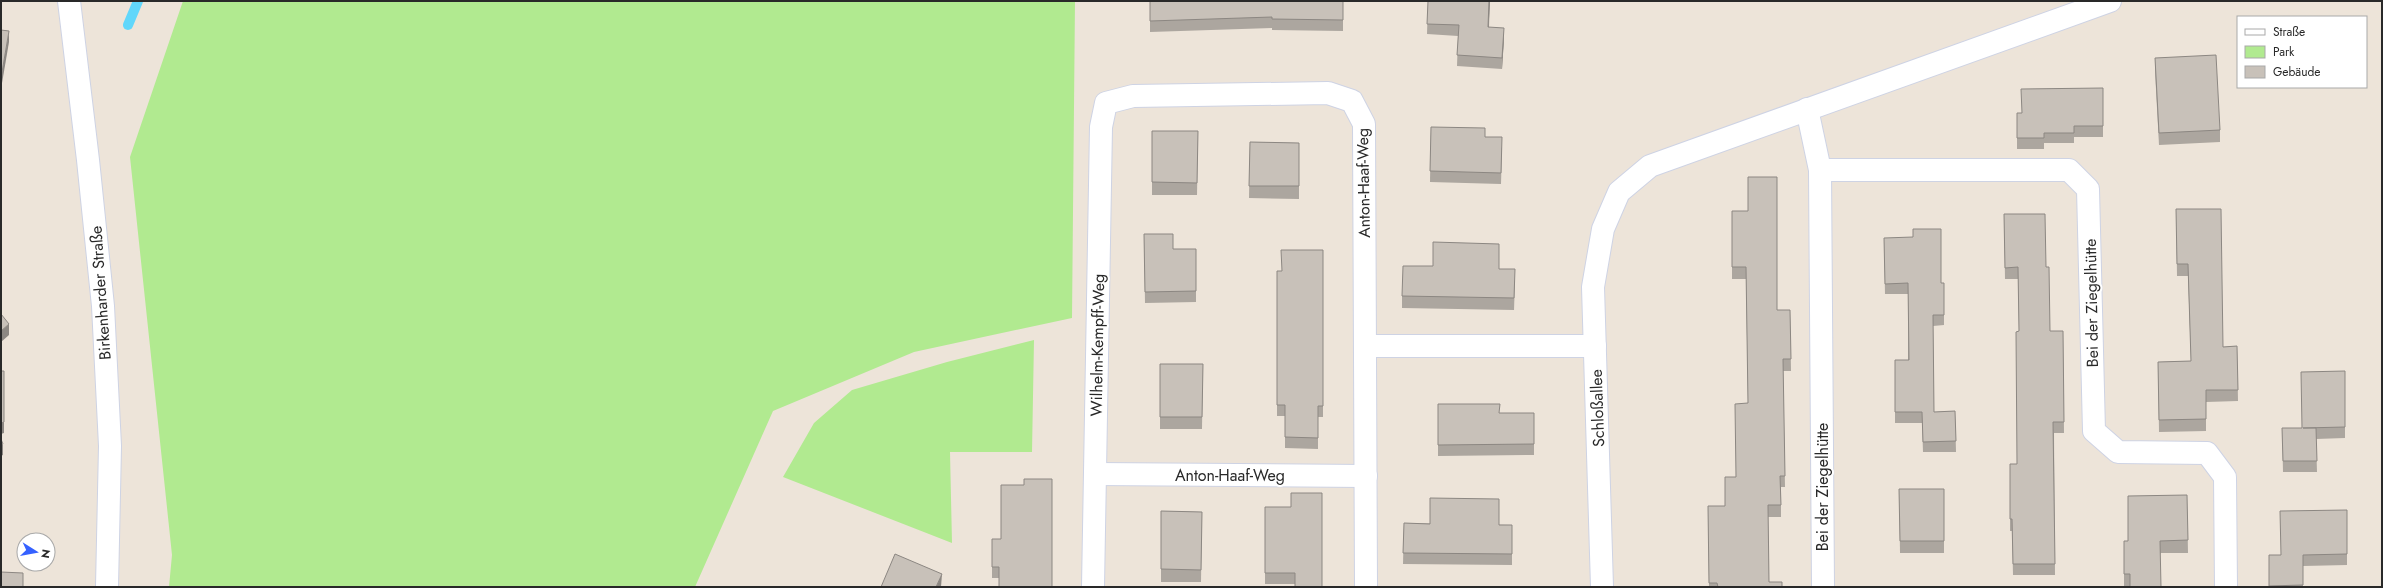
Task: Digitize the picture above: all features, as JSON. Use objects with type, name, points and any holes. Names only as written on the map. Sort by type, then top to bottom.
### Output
[{"type":"street","name":"Birkenharder Straße","points":[[69,1],[88,160],[103,306],[110,446],[106,587]]},
{"type":"street","name":"Schloßallee","points":[[1602,587],[1593,287],[1603,229],[1619,192],[1650,166],[2110,1]]},
{"type":"street","name":"Anton-Haaf-Weg","points":[[1106,103],[1133,96],[1328,93],[1352,101],[1364,124],[1366,587]]},
{"type":"street","name":"Wilhelm-Kempff-Weg","points":[[1093,587],[1101,127],[1106,103]]},
{"type":"street","name":"Bei der Ziegelhütte","points":[[1807,110],[1820,170],[1823,587]]},
{"type":"street","name":"Bei der Ziegelhütte","points":[[1820,170],[2069,170],[2088,189],[2094,431],[2118,452],[2207,453],[2225,477],[2226,587]]},
{"type":"street","points":[[1365,346],[1595,346]]},
{"type":"street","name":"Anton-Haaf-Weg","points":[[1094,474],[1366,476]]},
{"type":"green space","points":[[183,1],[1075,1],[1072,318],[914,352],[773,411],[695,587],[169,587],[172,555],[130,157]]},
{"type":"green space","points":[[1034,340],[1032,452],[950,452],[952,543],[783,477],[814,423],[852,390],[947,362]]},
{"type":"building","points":[[1150,1],[1343,1],[1343,20],[1272,19],[1272,17],[1150,21]]},
{"type":"building","points":[[1428,1],[1489,1],[1488,27],[1504,28],[1502,58],[1457,55],[1459,25],[1427,24]]},
{"type":"building","points":[[1,30],[9,31],[1,78]]},
{"type":"building","points":[[2216,55],[2220,130],[2159,133],[2155,58]]},
{"type":"building","points":[[2103,88],[2103,126],[2074,126],[2074,133],[2044,133],[2044,138],[2017,138],[2017,113],[2022,113],[2021,89]]},
{"type":"building","points":[[1431,127],[1485,128],[1485,137],[1502,137],[1501,173],[1430,171]]},
{"type":"building","points":[[1152,131],[1198,131],[1197,183],[1152,182]]},
{"type":"building","points":[[1250,142],[1299,143],[1299,186],[1249,186]]},
{"type":"building","points":[[1748,177],[1777,177],[1777,310],[1790,310],[1791,359],[1783,359],[1785,476],[1780,476],[1781,505],[1768,505],[1769,582],[1782,582],[1782,587],[1718,587],[1717,583],[1709,583],[1708,506],[1725,506],[1725,477],[1736,477],[1735,404],[1748,403],[1746,267],[1732,267],[1732,211],[1748,211]]},
{"type":"building","points":[[2176,209],[2221,209],[2223,347],[2237,346],[2238,390],[2206,390],[2206,419],[2159,420],[2158,362],[2191,361],[2188,264],[2177,264]]},
{"type":"building","points":[[2004,214],[2045,214],[2046,267],[2049,267],[2050,331],[2063,331],[2064,422],[2053,422],[2055,564],[2013,564],[2012,519],[2010,519],[2010,464],[2017,464],[2016,332],[2019,331],[2018,267],[2005,268]]},
{"type":"building","points":[[1913,229],[1941,229],[1941,283],[1944,283],[1944,315],[1933,315],[1934,412],[1955,411],[1956,441],[1923,442],[1922,412],[1895,412],[1895,360],[1909,360],[1908,283],[1885,284],[1884,238],[1913,237]]},
{"type":"building","points":[[1144,234],[1173,234],[1173,249],[1196,249],[1196,291],[1145,292]]},
{"type":"building","points":[[1433,242],[1499,244],[1499,269],[1515,269],[1514,298],[1402,296],[1403,266],[1433,266]]},
{"type":"building","points":[[1281,250],[1323,250],[1323,406],[1318,406],[1318,438],[1285,437],[1285,405],[1277,405],[1277,271],[1282,271]]},
{"type":"building","points":[[1,314],[9,324],[1,331]]},
{"type":"building","points":[[1160,364],[1203,364],[1202,417],[1160,417]]},
{"type":"building","points":[[1,371],[4,371],[4,422],[1,423]]},
{"type":"building","points":[[2345,371],[2345,427],[2303,428],[2316,428],[2317,461],[2283,461],[2282,428],[2302,428],[2301,372]]},
{"type":"building","points":[[1438,404],[1500,404],[1499,413],[1534,413],[1534,444],[1438,445]]},
{"type":"building","points":[[1024,479],[1052,479],[1052,587],[999,587],[999,567],[992,567],[992,539],[1001,539],[1001,485],[1024,485]]},
{"type":"building","points":[[1899,489],[1944,489],[1944,541],[1900,541]]},
{"type":"building","points":[[1291,493],[1322,493],[1322,587],[1295,587],[1295,573],[1265,573],[1265,507],[1291,507]]},
{"type":"building","points":[[2187,495],[2188,540],[2160,541],[2161,587],[2130,587],[2130,574],[2124,574],[2124,541],[2128,541],[2128,496]]},
{"type":"building","points":[[1430,498],[1499,499],[1499,525],[1512,525],[1512,554],[1403,553],[1404,523],[1430,524]]},
{"type":"building","points":[[2347,510],[2347,554],[2303,555],[2303,585],[2269,586],[2269,555],[2281,555],[2280,511]]},
{"type":"building","points":[[1161,511],[1202,512],[1201,570],[1161,569]]},
{"type":"building","points":[[895,554],[942,574],[936,587],[881,587]]},
{"type":"building","points":[[1,572],[23,573],[23,587],[1,587]]},
{"type":"waterway","points":[[128,25],[138,1]]}]
